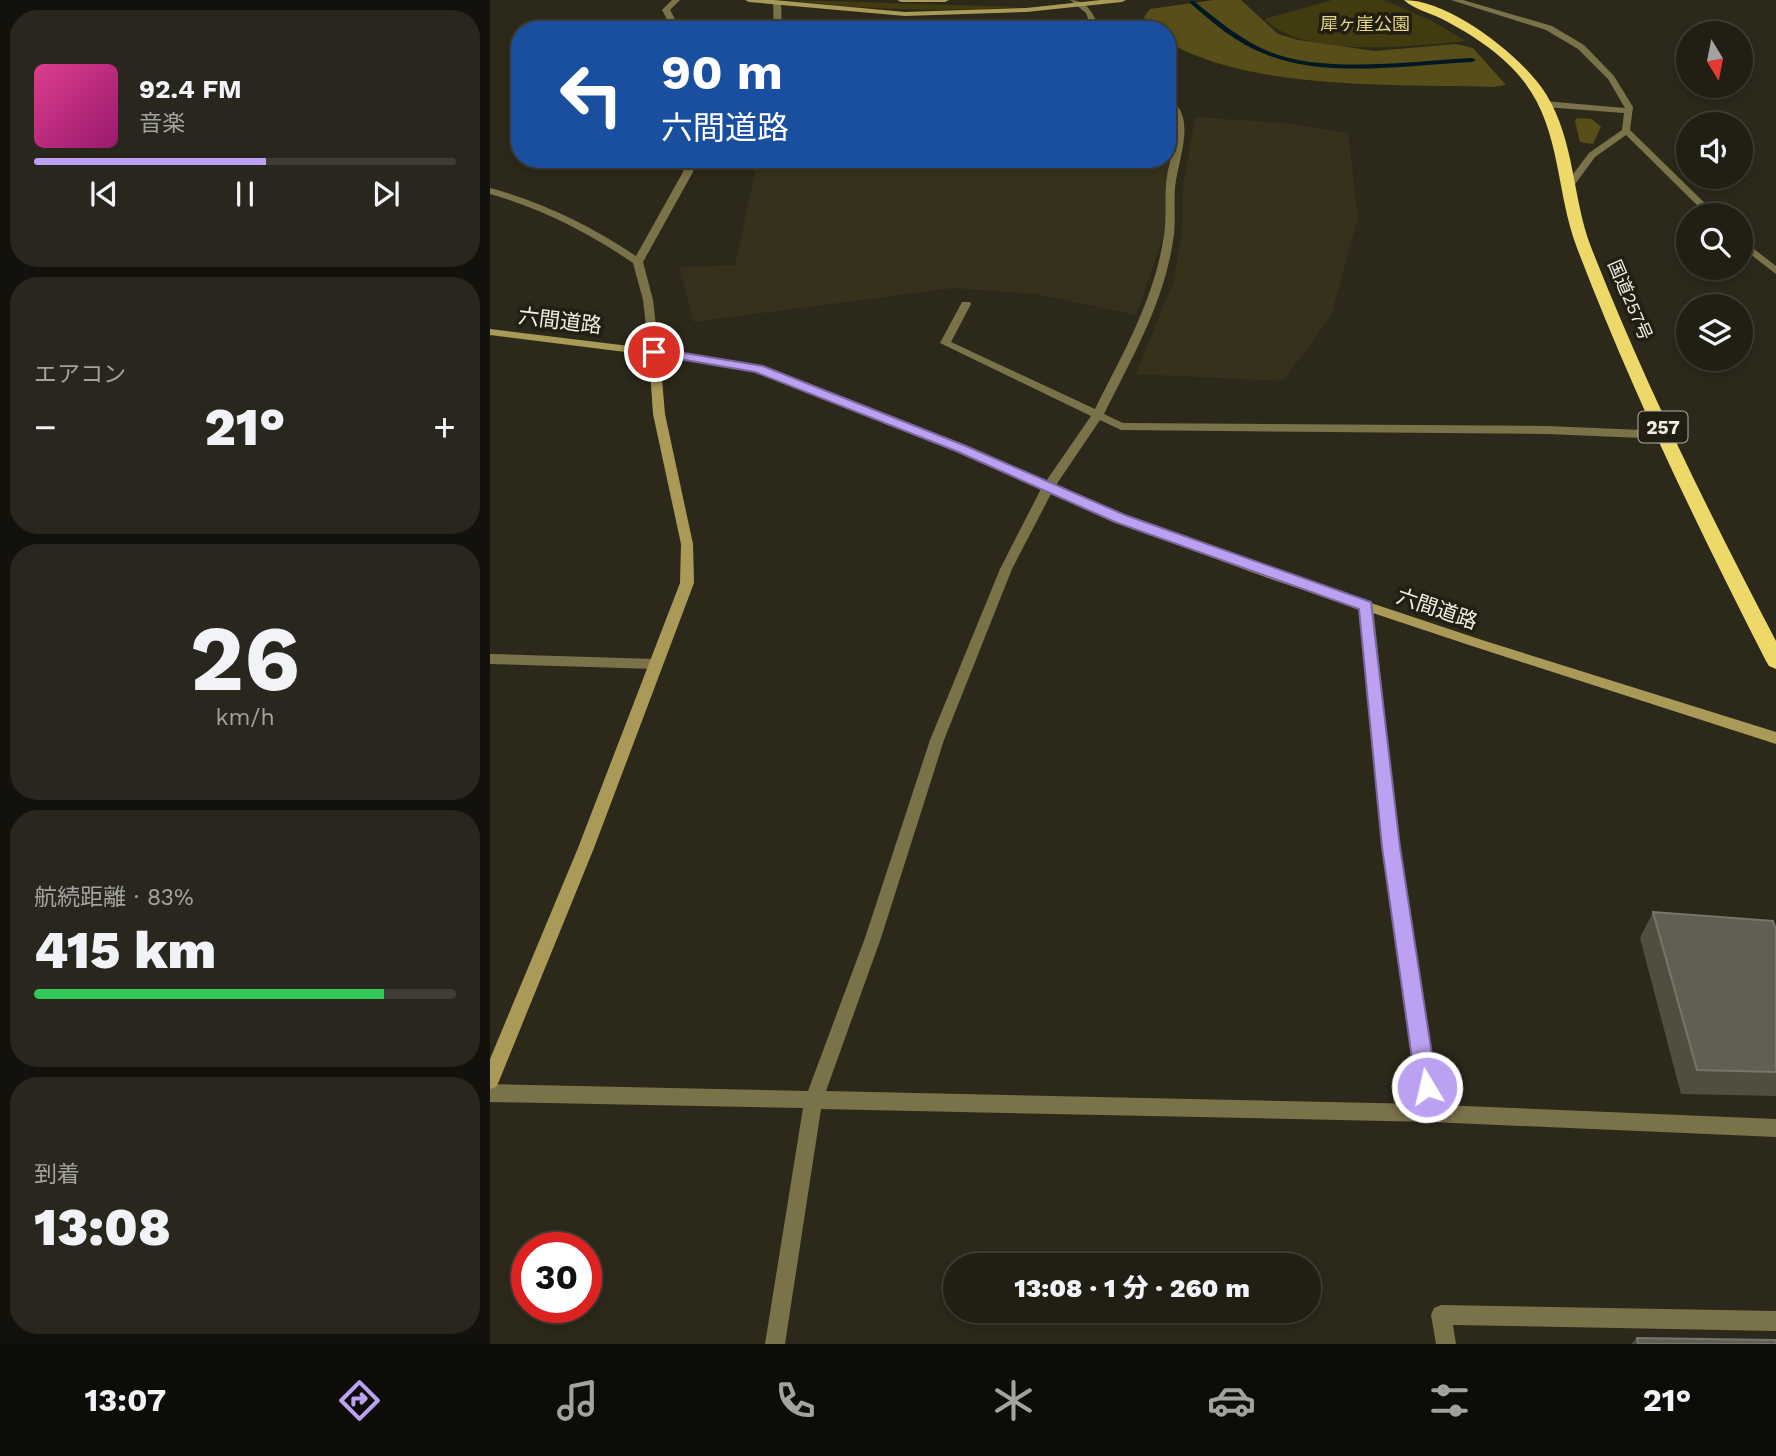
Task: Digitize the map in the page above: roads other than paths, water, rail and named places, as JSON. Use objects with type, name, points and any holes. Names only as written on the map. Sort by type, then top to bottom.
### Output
[{"type":"highway","name":"国道257号","points":[[1409,0],[1472,30],[1511,59],[1540,95],[1570,185],[1576,224],[1598,282],[1718,550],[1776,661]]},
{"type":"street","points":[[672,21],[666,10],[676,0]]},
{"type":"street","points":[[749,0],[905,14],[966,14],[1122,0]]},
{"type":"street","points":[[901,0],[945,0]]},
{"type":"street","points":[[1455,0],[1549,28],[1581,47],[1611,78],[1629,107],[1626,131],[1592,155],[1570,185]]},
{"type":"street","points":[[777,3],[778,21]]},
{"type":"street","points":[[1077,3],[1089,12],[1092,21]]},
{"type":"street","points":[[1544,104],[1628,111]]},
{"type":"street","points":[[1176,107],[1181,120],[1176,150]]},
{"type":"street","points":[[1626,131],[1700,203]]},
{"type":"street","points":[[638,262],[689,168]]},
{"type":"street","points":[[775,1344],[813,1101],[873,938],[937,740],[1006,569],[1048,487],[1098,415],[1144,323],[1158,285],[1169,234],[1173,168]]},
{"type":"street","points":[[490,191],[572,222],[605,238],[638,262],[648,300],[659,414],[687,544],[687,583],[586,848],[490,1081]]},
{"type":"street","points":[[1753,252],[1776,271]]},
{"type":"street","points":[[966,304],[944,343],[1121,426],[1547,430],[1667,435]]},
{"type":"street","name":"六間道路","points":[[490,332],[654,352],[758,369],[961,449],[1120,519],[1366,606],[1776,738]]},
{"type":"street","points":[[1366,606],[1391,847],[1431,1113]]},
{"type":"street","points":[[490,659],[656,664]]},
{"type":"street","points":[[490,1093],[1431,1113],[1776,1128]]},
{"type":"street","points":[[1446,1344],[1441,1315],[1776,1321]]},
{"type":"waterway","points":[[1192,2],[1244,41],[1266,53],[1299,62],[1347,66],[1472,60]]},
{"type":"park label","name":"犀ヶ崖公園","points":[[1365,24]]}]
